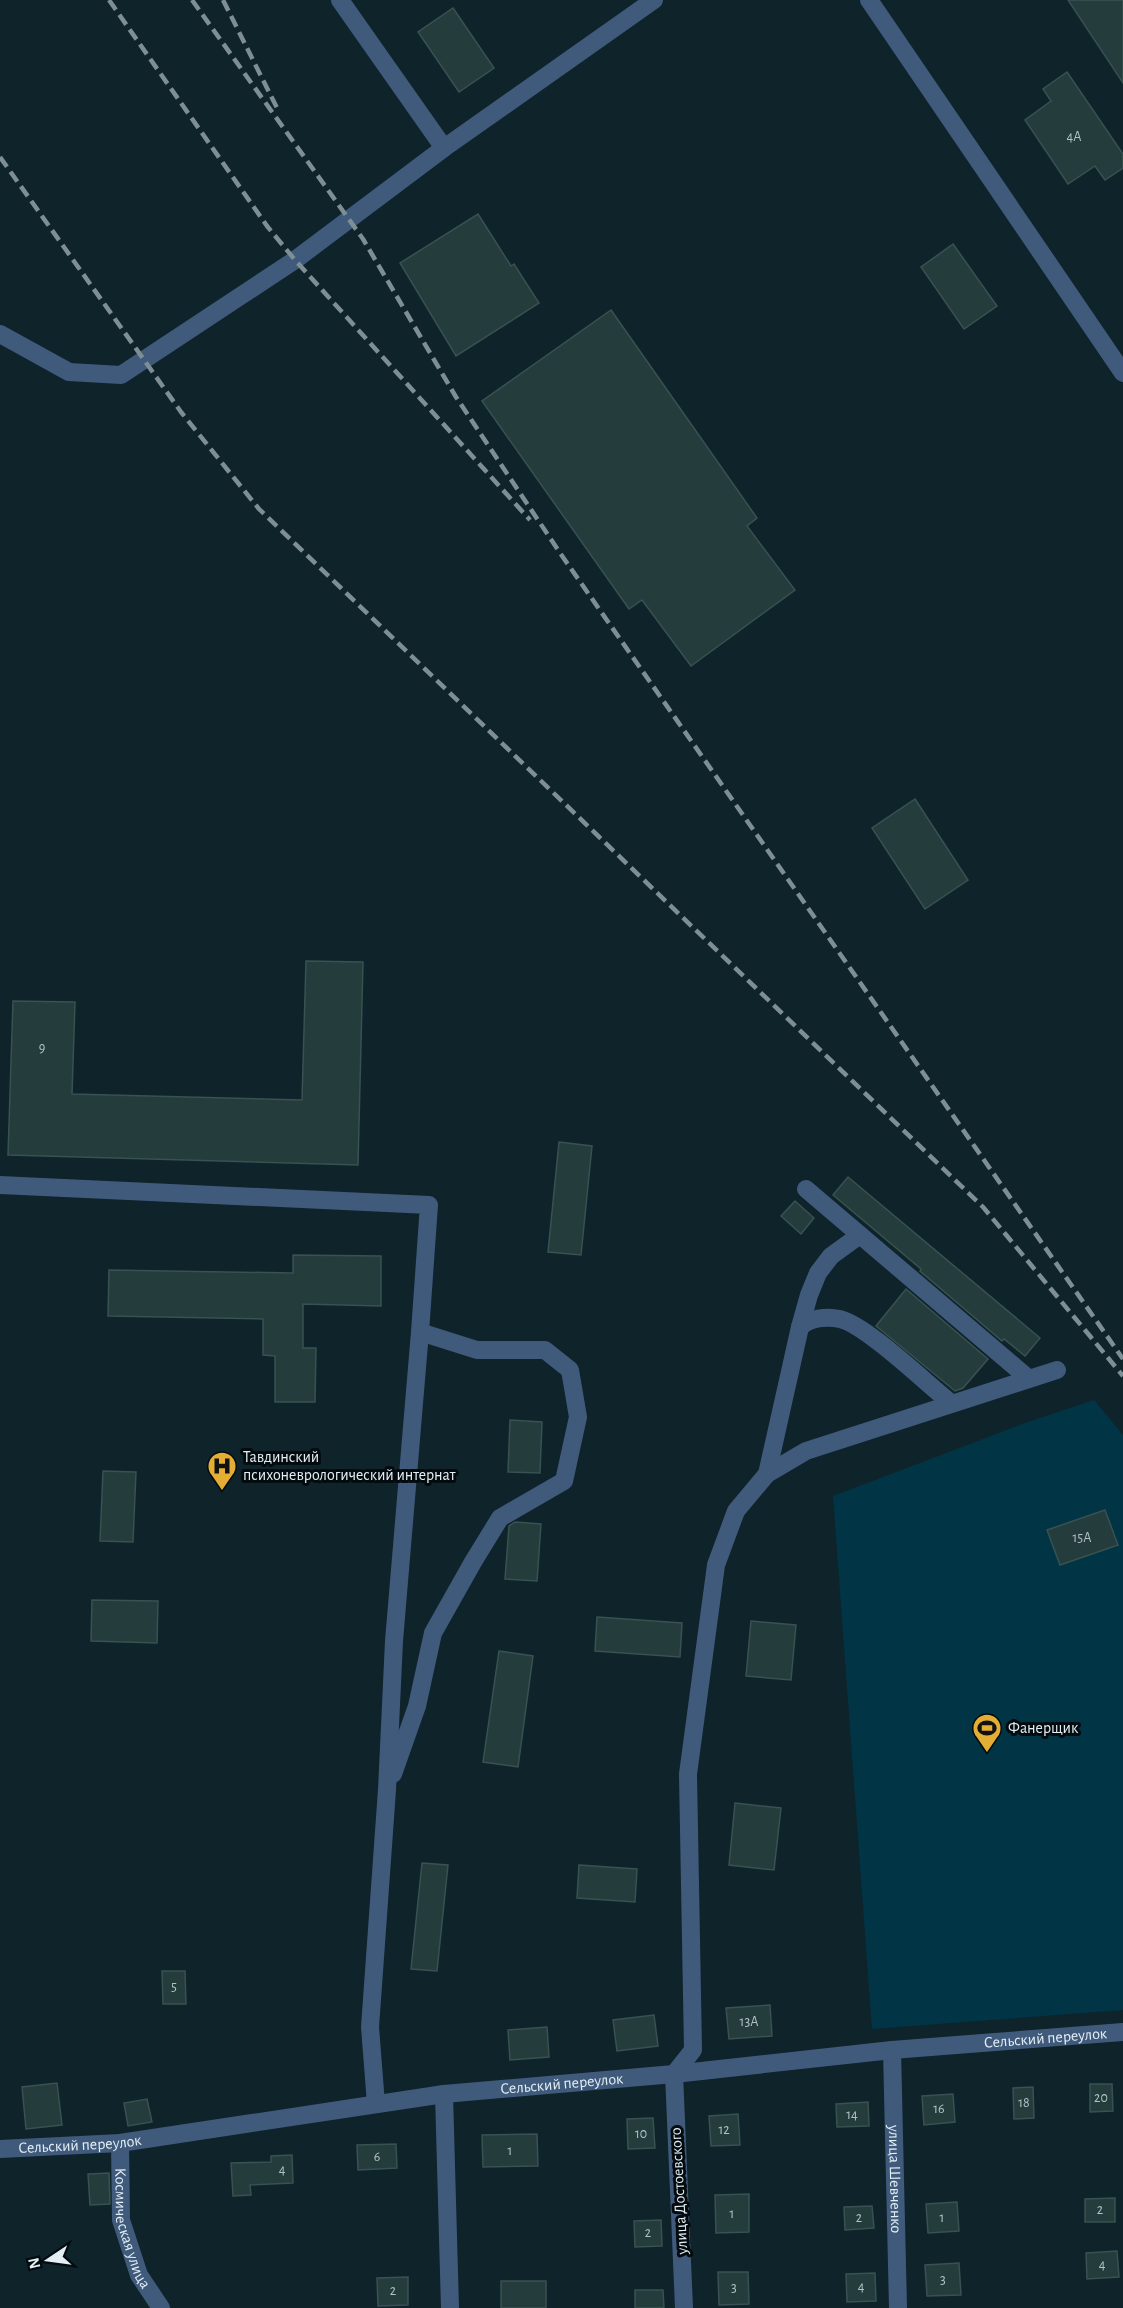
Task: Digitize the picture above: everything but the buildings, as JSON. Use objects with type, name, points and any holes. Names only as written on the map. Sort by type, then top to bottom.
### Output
[{"type":"street","points":[[340,0],[444,148]]},
{"type":"street","points":[[0,334],[69,372],[121,375],[295,260],[444,148],[654,0]]},
{"type":"street","points":[[869,0],[1123,373]]},
{"type":"street","points":[[0,1185],[429,1205],[393,1641],[387,1790],[370,2027],[376,2104]]},
{"type":"street","points":[[806,1189],[1028,1378]]},
{"type":"street","points":[[767,1473],[800,1327],[818,1273],[831,1256],[860,1235]]},
{"type":"street","points":[[800,1327],[808,1320],[841,1319],[864,1331],[951,1403]]},
{"type":"street","points":[[387,1790],[417,1707],[433,1633],[500,1518],[564,1481],[578,1417],[570,1370],[545,1350],[477,1350],[420,1332]]},
{"type":"street","points":[[674,2074],[693,2050],[688,1774],[716,1565],[736,1511],[767,1473],[806,1451],[1028,1378],[1057,1371]]},
{"type":"street","name":"Сельский переулок","points":[[0,2149],[120,2143],[444,2094],[674,2074],[892,2050],[1123,2032]]},
{"type":"street","name":"улица Шевченко","points":[[892,2050],[898,2308]]},
{"type":"street","name":"улица Достоевского","points":[[674,2074],[684,2308]]},
{"type":"street","points":[[444,2094],[450,2308]]},
{"type":"street","name":"Космическая улица","points":[[120,2143],[121,2220],[139,2274],[161,2308]]},
{"type":"shaded area","name":"Фанерщик","points":[[1094,1400],[1123,1435],[1123,2010],[872,2029],[833,1496],[1025,1423]]},
{"type":"railway","points":[[109,0],[267,226],[530,520]]},
{"type":"railway","points":[[192,0],[363,239],[456,397],[560,553],[1123,1359]]},
{"type":"railway","points":[[223,0],[277,108]]},
{"type":"railway","points":[[0,157],[181,412],[259,509],[983,1207],[1123,1376]]},
{"type":"place","name":"Тавдинский психоневрологический интернат","points":[[222,1492]]},
{"type":"place","name":"Фанерщик","points":[[987,1754]]}]
